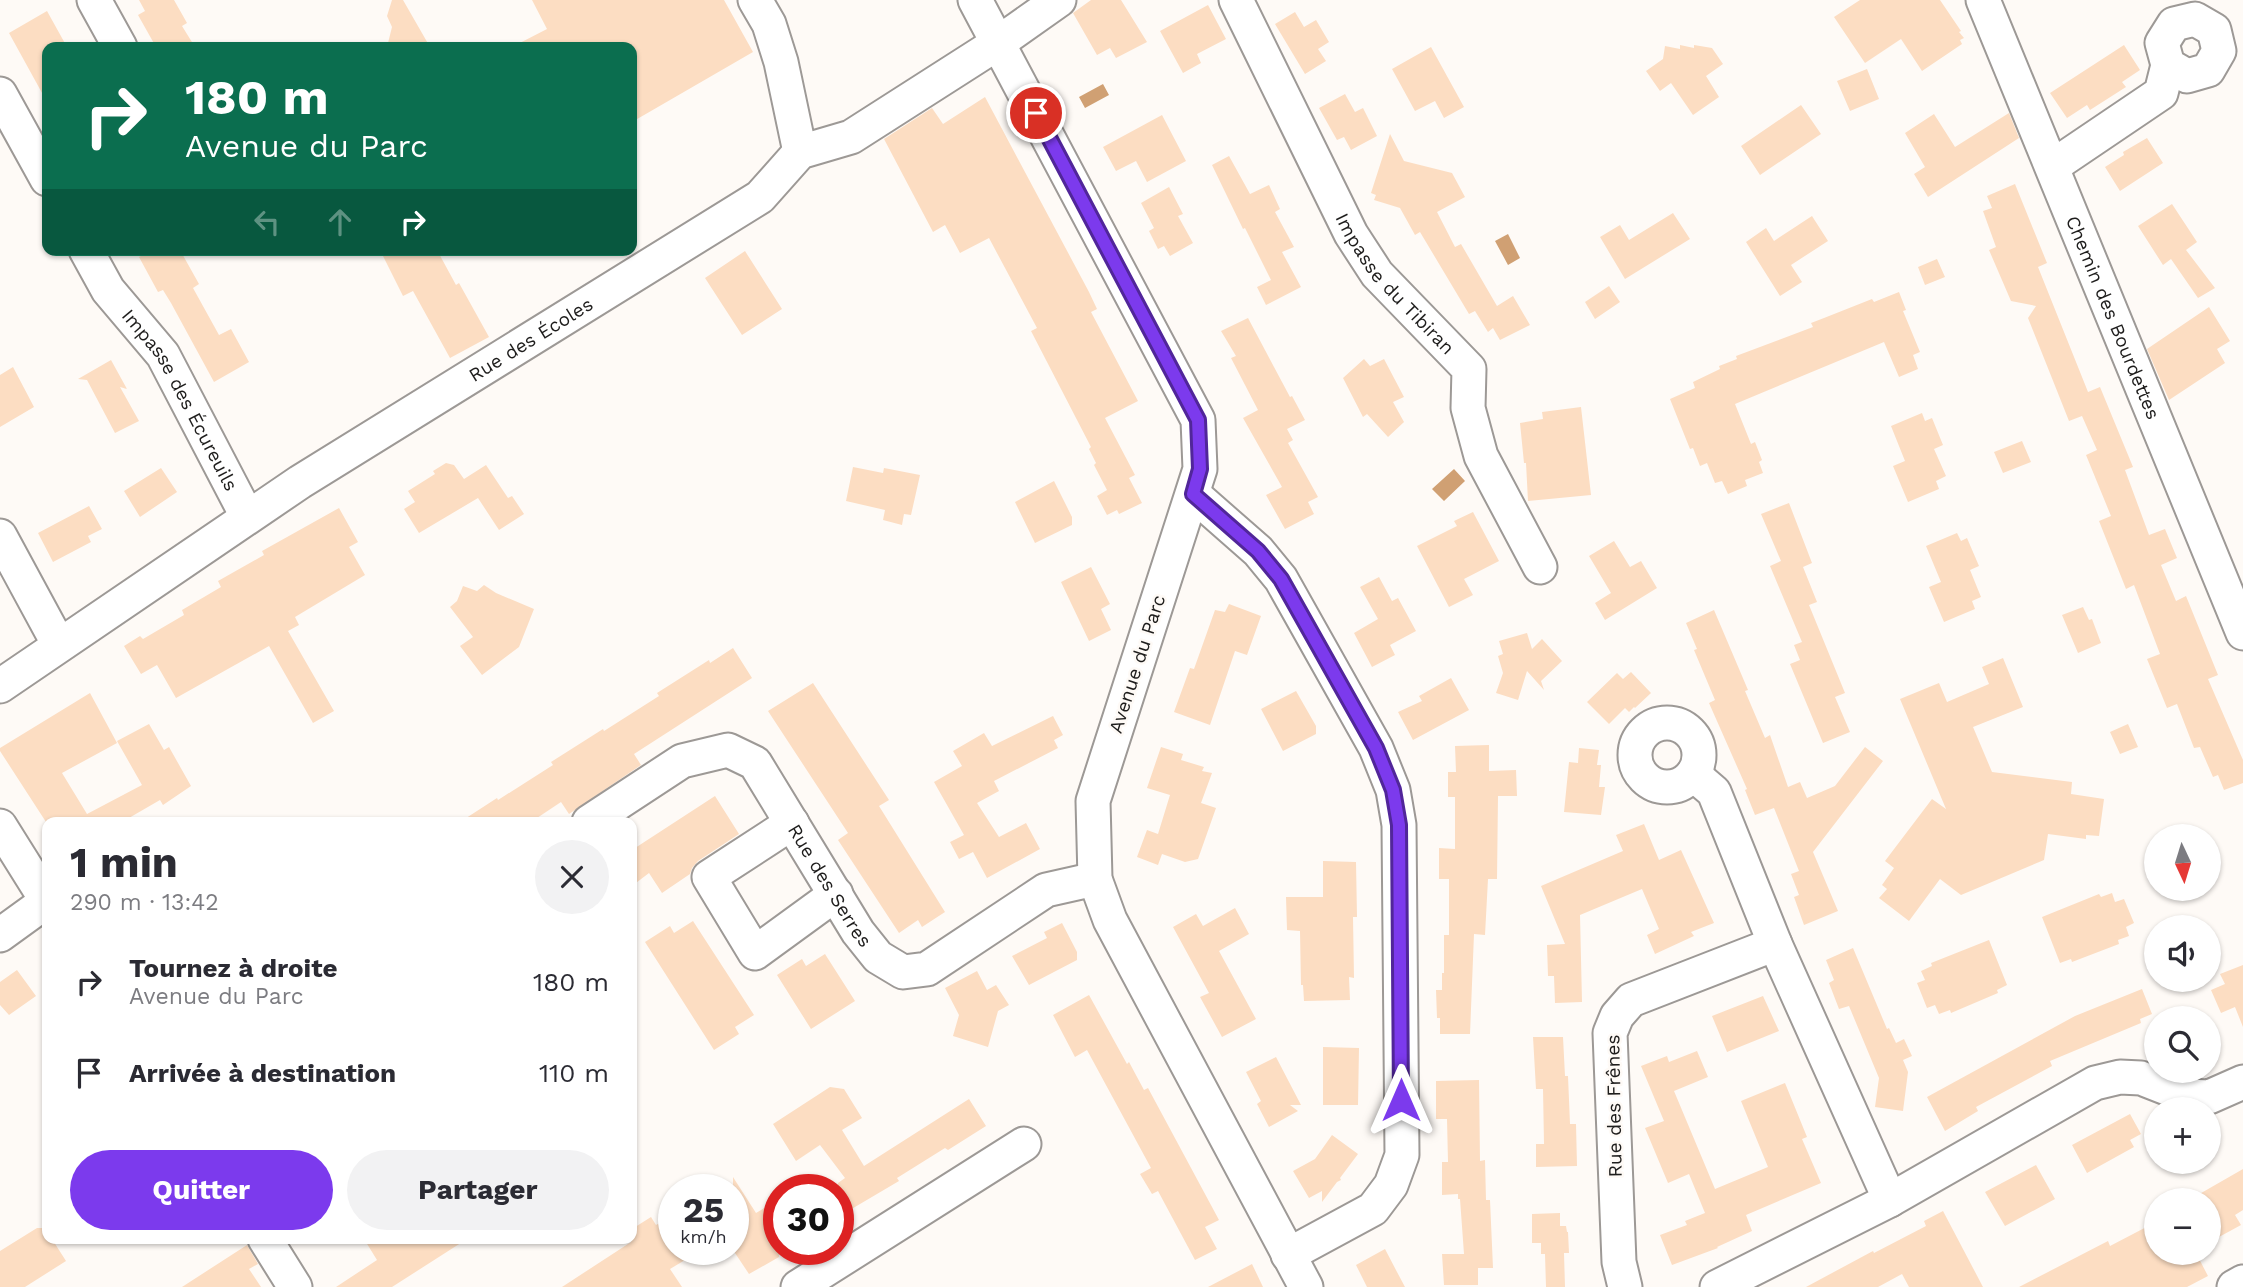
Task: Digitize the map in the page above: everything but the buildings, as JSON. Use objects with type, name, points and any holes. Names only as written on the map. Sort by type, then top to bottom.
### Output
[{"type":"street","points":[[94,0],[117,42]]},
{"type":"street","points":[[755,0],[769,24],[781,62],[800,152],[851,137],[998,43],[1059,0]]},
{"type":"street","name":"Avenue du Parc","points":[[975,0],[1198,420],[1200,469],[1093,802],[1095,879],[1110,920],[1306,1287]]},
{"type":"street","name":"Impasse du Tibiran","points":[[1236,0],[1352,234],[1377,274],[1469,369],[1468,408],[1481,456],[1540,567]]},
{"type":"street","name":"Chemin des Bourdettes","points":[[1983,0],[2243,633]]},
{"type":"street","points":[[2053,166],[2161,93],[2168,65]]},
{"type":"street","points":[[0,94],[42,170]]},
{"type":"street","name":"Rue des Écoles","points":[[0,686],[247,516],[760,197],[800,152]]},
{"type":"street","name":"Impasse des Écureuils","points":[[89,256],[108,290],[163,355],[247,516]]},
{"type":"street","name":"Impasse des Écureuils","points":[[108,290],[109,256]]},
{"type":"street","points":[[1193,494],[1258,551],[1281,579],[1376,748],[1393,790],[1399,825],[1402,1155],[1391,1185],[1373,1209],[1288,1255]]},
{"type":"street","points":[[0,536],[60,645]]},
{"type":"street","name":"Rue des Serres","points":[[597,817],[682,761],[728,750],[755,764],[858,932],[878,957],[903,972],[927,969],[1046,890],[1095,879]]},
{"type":"street","points":[[1693,774],[1714,792],[1775,944],[1890,1200]]},
{"type":"street","points":[[792,823],[709,877],[755,953],[836,894]]},
{"type":"street","points":[[0,826],[42,893]]},
{"type":"street","points":[[0,935],[42,905]]},
{"type":"street","name":"Rue des Frênes","points":[[1625,1287],[1619,1262],[1610,1033],[1617,1016],[1630,1000],[1775,944]]},
{"type":"street","points":[[1717,1287],[1890,1200],[2095,1083],[2120,1077],[2141,1079],[2187,1096],[2209,1097],[2243,1082]]},
{"type":"street","points":[[798,1287],[1024,1144]]},
{"type":"street","points":[[268,1244],[295,1287]]},
{"type":"street","points":[[2234,1287],[2243,1282]]},
{"type":"shaded area","points":[[1103,84],[1109,95],[1085,108],[1079,97]]},
{"type":"shaded area","points":[[1508,234],[1520,258],[1508,265],[1495,241]]},
{"type":"shaded area","points":[[1454,469],[1465,481],[1444,501],[1432,489]]},
{"type":"route","points":[[1036,113],[1198,420],[1200,469],[1193,494],[1258,551],[1281,579],[1376,748],[1393,790],[1399,825],[1401,1100]]}]
